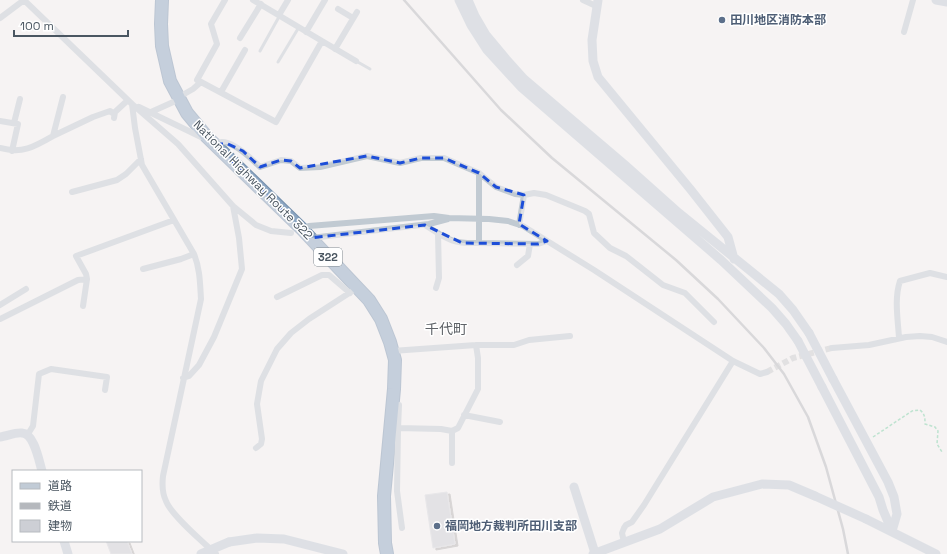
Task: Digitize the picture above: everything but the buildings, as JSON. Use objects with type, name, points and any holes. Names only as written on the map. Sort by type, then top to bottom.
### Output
[{"type":"highway","name":"National Highway Route 322","points":[[162,0],[162,46],[170,81],[187,113],[211,140],[310,232],[353,290],[369,300],[381,319],[395,360],[384,496],[384,543],[387,554]]},
{"type":"street","points":[[0,18],[24,0],[130,102],[178,144],[233,206],[256,225],[271,231],[291,233]]},
{"type":"street","points":[[225,0],[211,24],[217,44],[197,80],[276,122],[322,41]]},
{"type":"street","points":[[279,15],[288,0]]},
{"type":"street","points":[[306,32],[325,0]]},
{"type":"street","points":[[459,0],[471,25],[487,50],[521,87],[715,249],[734,258],[779,294],[793,310],[809,333],[888,482],[894,497],[897,514],[892,531]]},
{"type":"street","points":[[468,0],[486,35],[524,79],[556,105],[678,213],[715,249],[786,324],[798,342],[880,497],[883,510],[892,531]]},
{"type":"street","points":[[583,0],[597,3],[592,40],[593,61],[598,77],[723,231],[730,241],[734,258]]},
{"type":"street","points":[[904,32],[913,0]]},
{"type":"street","points":[[936,0],[947,2]]},
{"type":"street","points":[[240,38],[256,1],[356,61]]},
{"type":"street","points":[[338,9],[353,18]]},
{"type":"street","points":[[335,49],[357,12]]},
{"type":"street","points":[[220,92],[245,50]]},
{"type":"street","points":[[151,112],[179,98],[201,82]]},
{"type":"street","points":[[53,136],[63,97]]},
{"type":"street","points":[[14,123],[20,99]]},
{"type":"street","points":[[130,102],[201,137],[233,146],[243,151],[260,167],[281,160],[291,161],[300,168],[320,167],[367,156],[400,163],[421,158],[444,158],[479,173],[496,187],[515,194],[524,195],[534,192],[546,195],[589,214],[594,233],[610,248],[626,256],[663,286],[685,293],[714,322]]},
{"type":"street","points":[[0,148],[18,151],[37,145],[93,117],[110,111],[114,116],[130,102]]},
{"type":"street","points":[[130,102],[142,165],[194,254],[198,265],[200,299],[163,476],[162,488],[166,503],[173,513],[216,554]]},
{"type":"street","points":[[551,113],[556,105]]},
{"type":"street","points":[[0,121],[18,124],[12,151]]},
{"type":"street","points":[[72,192],[117,180],[126,174],[141,159]]},
{"type":"street","points":[[479,173],[479,243]]},
{"type":"street","points":[[519,225],[524,195]]},
{"type":"street","points":[[183,378],[189,376],[199,365],[214,337],[242,269],[233,206]]},
{"type":"street","points":[[310,232],[434,216],[508,221],[519,225],[547,241],[733,361],[760,374],[768,372]]},
{"type":"street","points":[[310,232],[425,225],[449,218]]},
{"type":"street","points":[[83,306],[87,279],[86,274],[76,256],[174,220]]},
{"type":"street","points":[[425,225],[449,240],[462,243],[538,244],[547,241]]},
{"type":"street","points":[[715,249],[721,240],[723,231]]},
{"type":"street","points":[[436,288],[439,278],[438,233]]},
{"type":"street","points":[[517,266],[528,256],[530,244]]},
{"type":"street","points":[[143,269],[194,254]]},
{"type":"street","points":[[899,338],[897,306],[900,281],[930,273],[947,276]]},
{"type":"street","points":[[256,448],[261,444],[262,439],[257,404],[261,381],[277,349],[291,332],[353,290],[328,275],[322,276],[277,297]]},
{"type":"street","points":[[0,318],[78,280],[87,279]]},
{"type":"street","points":[[0,305],[26,290]]},
{"type":"street","points":[[392,351],[476,345],[514,345],[529,340],[570,336]]},
{"type":"street","points":[[832,348],[869,345],[899,338],[920,336],[932,337],[947,342]]},
{"type":"street","points":[[398,428],[441,429],[452,431],[458,428],[478,389],[478,358],[476,345]]},
{"type":"street","points":[[624,542],[622,533],[624,528],[632,522],[644,505],[733,361]]},
{"type":"street","points":[[28,434],[33,426],[39,374],[44,371],[51,369],[107,377],[105,390]]},
{"type":"street","points":[[830,403],[842,396]]},
{"type":"street","points":[[392,405],[399,405],[397,491],[402,528]]},
{"type":"street","points":[[464,415],[500,422]]},
{"type":"street","points":[[452,431],[452,463]]},
{"type":"street","points":[[0,437],[22,433],[28,434],[32,439],[42,470]]},
{"type":"street","points":[[574,487],[594,554],[608,551],[624,542],[660,529],[713,497],[762,484],[790,485],[892,531],[936,554]]},
{"type":"street","points":[[201,554],[230,542],[257,538],[284,539],[343,554]]},
{"type":"street","points":[[64,542],[68,554]]},
{"type":"lane","points":[[260,51],[279,15]]},
{"type":"lane","points":[[278,62],[299,27]]},
{"type":"lane","points":[[356,61],[370,70]]},
{"type":"path","points":[[866,441],[912,411],[920,410],[924,413],[926,424],[935,427],[938,431],[937,444],[942,452]]},
{"type":"highlighted area","points":[[215,144],[228,144],[243,151],[260,167],[281,160],[291,161],[300,168],[367,156],[400,163],[421,158],[444,158],[479,173],[496,187],[524,195],[519,224],[547,241],[538,244],[462,243],[425,225],[310,238]]},
{"type":"tunnel","points":[[767,372],[793,358],[832,348]]},
{"type":"railway","points":[[404,0],[501,110],[552,158],[676,260],[718,299],[764,348],[784,374],[808,417],[826,467],[843,529],[848,554]]},
{"type":"place","name":"田川地区消防本部","points":[[722,20]]},
{"type":"place","name":"福岡地方裁判所田川支部","points":[[437,526]]},
{"type":"district","name":"千代町","points":[[446,329]]}]
